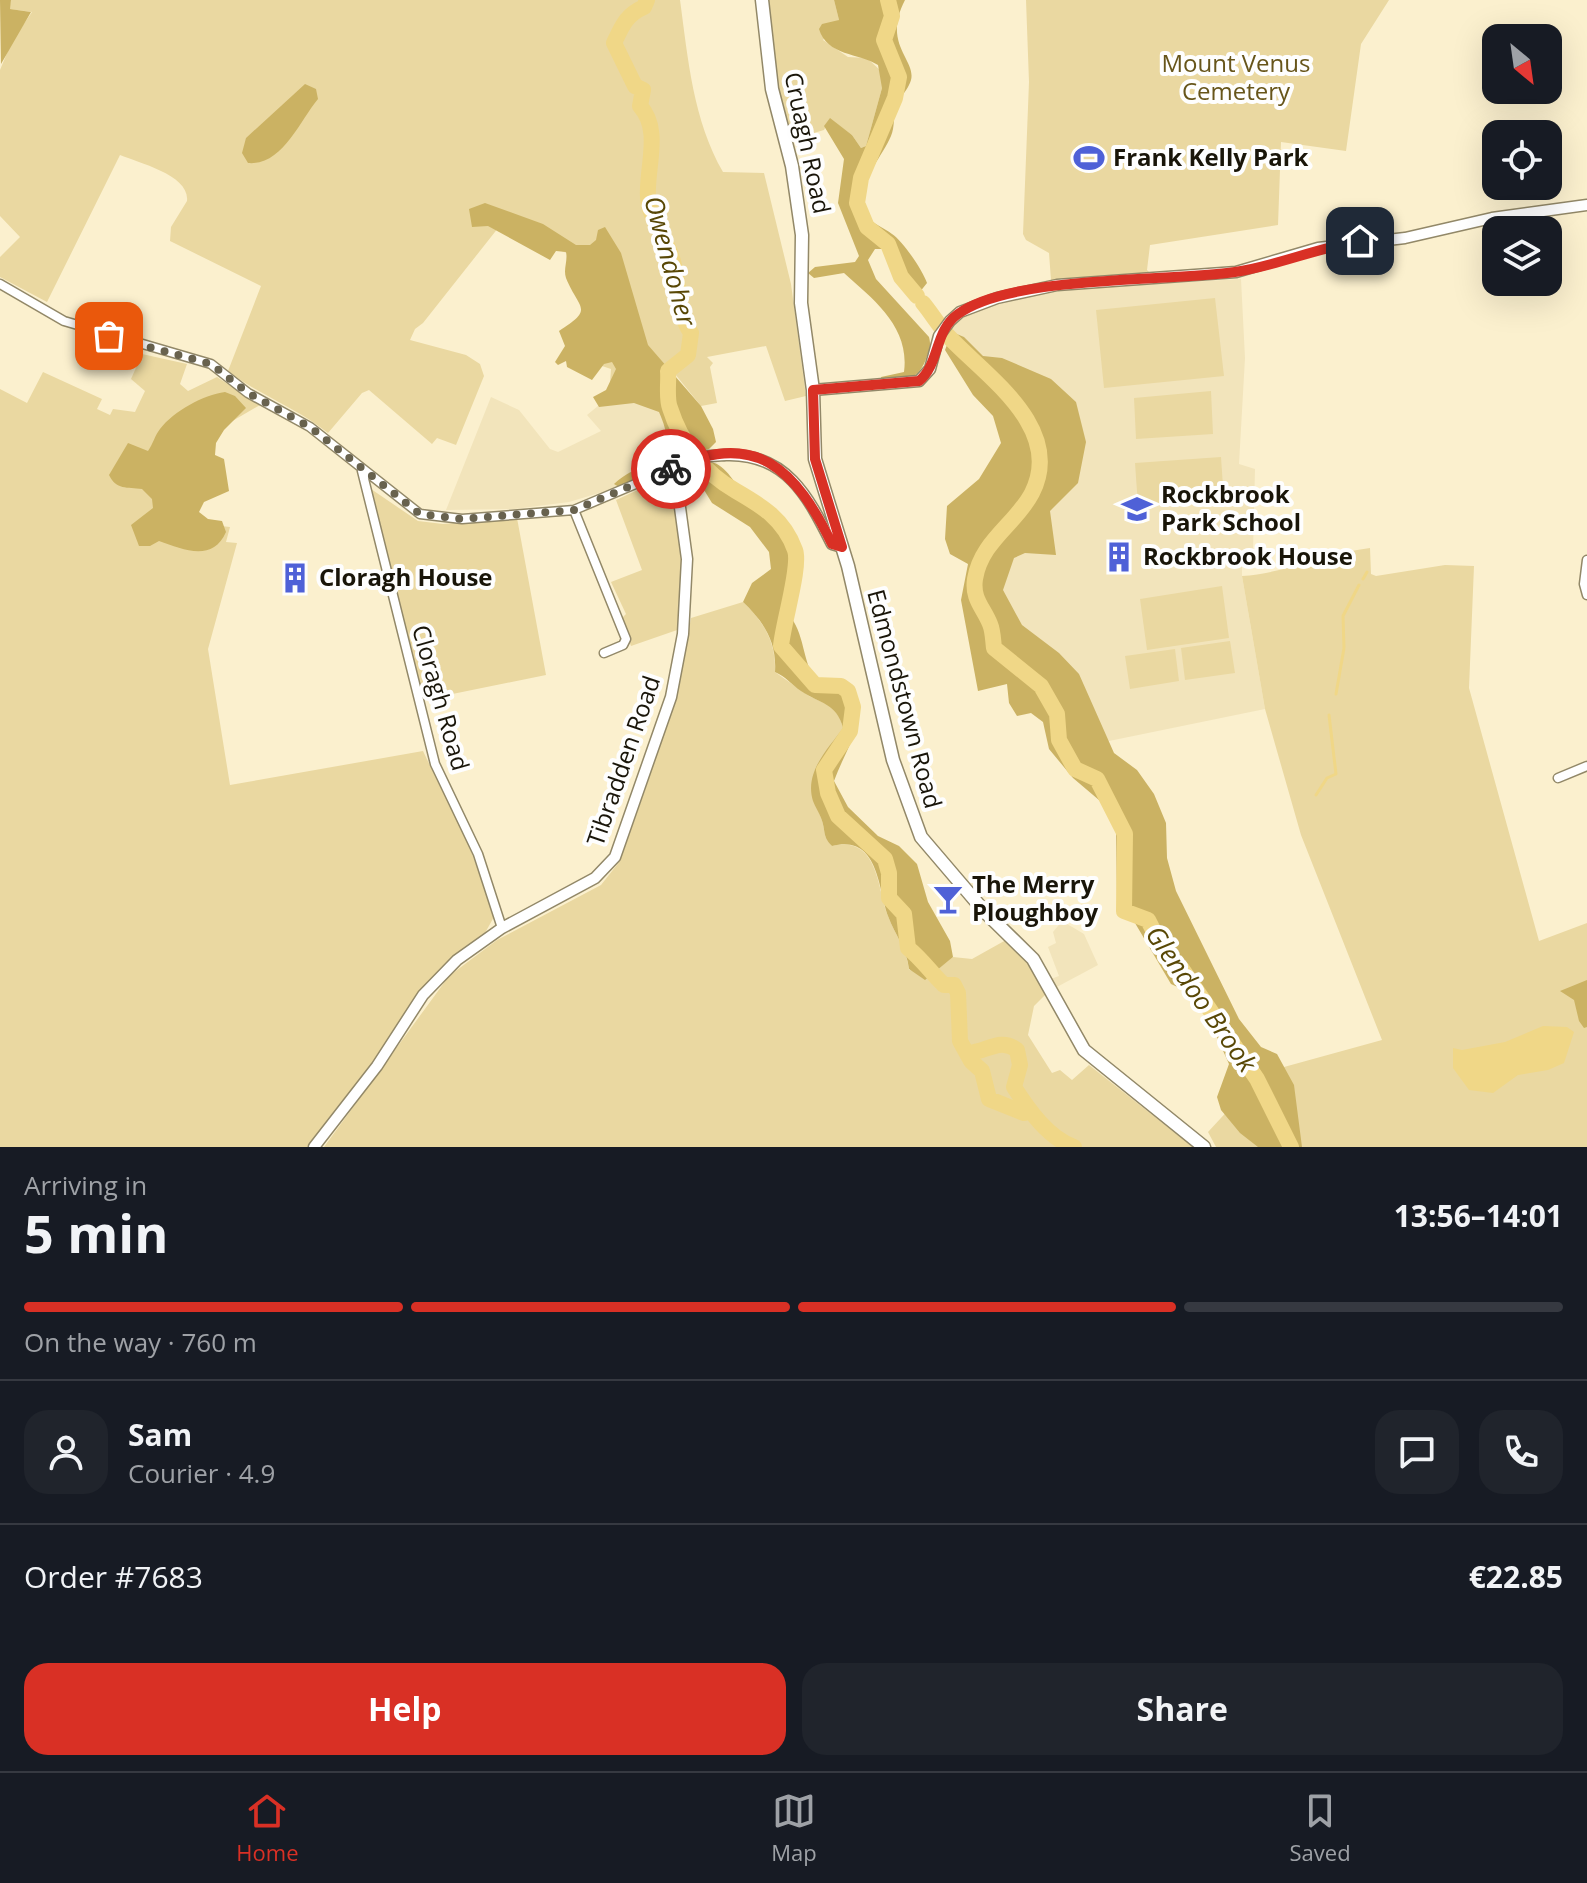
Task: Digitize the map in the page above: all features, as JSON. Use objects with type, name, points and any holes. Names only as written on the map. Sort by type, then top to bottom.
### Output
[{"type":"main road","name":"Cruagh Road","points":[[762,0],[772,89],[799,209],[801,303],[813,390]]},
{"type":"main road","name":"Edmondstown Road","points":[[813,390],[815,459],[842,547],[893,760],[921,837],[985,912],[1027,950],[1084,1050],[1204,1147]]},
{"type":"street","points":[[813,390],[919,381],[930,369],[946,325],[970,307],[1031,290],[1236,272],[1318,248],[1405,238],[1492,218],[1587,205]]},
{"type":"street","points":[[0,284],[67,322],[211,364],[248,393],[310,427],[420,514],[462,519],[574,510],[683,463],[712,455],[759,456],[795,481],[832,544],[842,547]]},
{"type":"street","name":"Tibradden Road","points":[[314,1147],[377,1066],[423,995],[468,951],[502,928],[595,878],[615,857],[671,697],[683,634],[687,559],[676,478],[683,463]]},
{"type":"street","name":"Cloragh Road","points":[[362,471],[435,764],[478,854],[502,928]]},
{"type":"street","points":[[574,510],[626,639],[623,645],[604,653]]},
{"type":"street","points":[[1587,560],[1587,595]]},
{"type":"street","points":[[1558,778],[1587,766]]},
{"type":"shaded area","points":[[0,0],[11,0],[10,9],[31,12],[1,64]]},
{"type":"shaded area","points":[[834,0],[905,0],[897,30],[912,77],[896,106],[891,136],[869,174],[863,206],[869,219],[902,243],[925,278],[927,283],[919,293],[913,291],[883,249],[875,249],[868,260],[876,279],[929,337],[930,344],[924,364],[916,375],[882,384],[881,377],[904,372],[901,341],[888,316],[844,273],[814,278],[808,273],[815,267],[855,262],[859,256],[838,203],[844,159],[824,126],[830,118],[852,135],[861,148],[866,146],[882,88],[878,65],[844,53],[823,38],[819,29],[822,24],[839,20]]},
{"type":"shaded area","points":[[305,84],[316,89],[318,99],[289,141],[271,158],[248,163],[242,153],[246,138]]},
{"type":"shaded area","points":[[485,203],[543,224],[576,245],[590,245],[596,240],[598,230],[605,227],[621,253],[648,345],[701,406],[713,429],[716,442],[709,449],[686,455],[619,487],[614,484],[663,451],[665,429],[659,412],[634,403],[599,407],[593,397],[606,390],[616,369],[612,362],[604,364],[592,380],[567,367],[566,361],[558,365],[555,362],[565,346],[559,331],[577,318],[581,308],[566,278],[566,252],[556,251],[550,260],[488,226],[472,227],[469,209]]},
{"type":"shaded area","name":"Rockbrook Park School","points":[[1241,279],[1245,358],[1239,464],[1255,469],[1253,552],[1242,566],[1242,576],[1265,709],[1109,741],[1057,714],[990,625],[1032,493],[964,350],[947,335],[958,319],[969,313],[1017,297],[1069,289]]},
{"type":"shaded area","points":[[952,332],[964,337],[983,356],[1002,358],[1051,379],[1076,402],[1086,442],[1078,483],[1050,511],[1056,555],[1025,553],[1014,558],[1003,590],[1022,625],[1059,653],[1079,674],[1114,753],[1137,770],[1154,794],[1166,823],[1167,858],[1176,891],[1239,1019],[1261,1047],[1277,1054],[1294,1085],[1302,1147],[1258,1147],[1240,1133],[1221,1110],[1217,1097],[1229,1064],[1199,997],[1171,984],[1135,923],[1117,904],[1116,823],[1106,806],[1073,778],[1049,749],[1043,722],[1031,713],[1017,716],[1009,703],[1007,684],[978,691],[961,600],[968,564],[950,554],[945,539],[947,506],[979,479],[1001,443],[993,416],[973,395],[945,350]]},
{"type":"shaded area","points":[[644,368],[688,450],[670,464],[619,487],[569,502],[514,509],[446,510],[491,397],[519,410],[550,449],[558,452],[601,431],[587,415]]},
{"type":"shaded area","points":[[225,392],[235,396],[246,408],[216,443],[215,455],[224,459],[229,491],[204,502],[199,512],[208,519],[222,521],[226,532],[214,547],[206,550],[188,550],[159,541],[150,546],[139,546],[131,525],[153,508],[152,499],[142,489],[119,485],[109,475],[128,443],[148,451],[158,431],[173,416],[198,400]]},
{"type":"shaded area","points":[[711,462],[726,471],[748,500],[790,527],[797,538],[800,563],[788,614],[798,629],[816,682],[846,684],[857,709],[854,732],[834,781],[848,807],[878,836],[899,846],[917,864],[928,902],[950,941],[953,957],[925,980],[909,969],[868,856],[859,848],[847,844],[832,846],[825,836],[813,801],[812,780],[819,762],[843,728],[832,709],[775,672],[774,651],[768,633],[743,602],[752,583],[771,569],[769,552],[750,527],[712,503],[701,485],[686,472]]},
{"type":"shaded area","points":[[1062,921],[1084,934],[1098,965],[1055,988],[1051,979],[1059,976],[1048,947],[1056,943],[1053,932]]},
{"type":"shaded area","points":[[1587,980],[1587,1027],[1584,1028],[1574,1000],[1560,991]]},
{"type":"shaded area","points":[[1543,1026],[1567,1027],[1574,1032],[1564,1063],[1548,1070],[1518,1075],[1493,1093],[1469,1090],[1453,1068],[1453,1048],[1462,1050],[1505,1042]]},
{"type":"green space","points":[[11,0],[680,0],[693,89],[713,152],[723,172],[764,173],[791,284],[806,396],[785,401],[766,346],[707,357],[713,363],[710,367],[717,403],[701,406],[675,374],[609,397],[611,369],[566,354],[594,307],[578,257],[553,248],[506,218],[415,329],[410,340],[466,355],[480,364],[484,376],[456,445],[437,438],[432,444],[369,390],[362,393],[328,433],[228,371],[261,286],[170,241],[171,227],[187,201],[186,192],[162,171],[120,155],[47,302],[0,277],[0,257],[20,237],[0,216],[0,70],[12,41],[32,12],[9,9]]},
{"type":"green space","points":[[766,0],[834,0],[839,20],[823,40],[848,57],[867,58],[882,72],[882,88],[866,146],[861,148],[852,135],[830,119],[824,130],[790,140],[776,86]]},
{"type":"green space","name":"Mount Venus Cemetery","points":[[1026,0],[1389,0],[1361,44],[1346,151],[1281,142],[1278,225],[1150,245],[1147,270],[1151,274],[1051,280],[1049,253],[1026,240],[1023,234],[1029,82]]},
{"type":"green space","points":[[1215,298],[1224,376],[1104,388],[1096,310]]},
{"type":"green space","points":[[142,354],[187,364],[180,384],[188,391],[217,377],[260,405],[217,430],[186,522],[230,527],[226,542],[237,543],[208,649],[230,785],[423,751],[469,846],[495,915],[485,933],[454,956],[420,991],[374,1064],[310,1147],[0,1147],[0,389],[27,403],[43,372],[102,399],[97,409],[110,415],[113,409],[135,412],[145,391],[131,379]]},
{"type":"green space","points":[[1211,391],[1213,434],[1136,439],[1134,398]]},
{"type":"green space","points":[[1221,457],[1224,501],[1138,506],[1135,463]]},
{"type":"green space","points":[[670,475],[681,546],[680,629],[631,646],[621,619],[626,614],[611,582],[642,570],[616,500]]},
{"type":"green space","points":[[371,489],[418,521],[443,524],[517,518],[546,675],[423,700]]},
{"type":"green space","points":[[1370,548],[1371,574],[1376,576],[1445,565],[1474,566],[1469,688],[1539,941],[1587,923],[1587,1147],[1216,1147],[1208,1132],[1257,1079],[1284,1067],[1382,1040],[1301,835],[1265,709],[1242,576]]},
{"type":"green space","points":[[1222,586],[1229,638],[1147,650],[1140,599]]},
{"type":"green space","points":[[743,602],[767,633],[775,672],[838,712],[843,728],[826,751],[815,780],[814,790],[825,836],[832,846],[859,848],[874,867],[888,916],[906,955],[909,970],[934,972],[953,957],[972,959],[1006,940],[1028,961],[1046,994],[1034,1006],[1028,1035],[1052,1073],[1060,1070],[1072,1080],[1089,1065],[1193,1147],[324,1147],[449,976],[497,940],[601,885],[620,861],[670,711],[691,618]]},
{"type":"green space","points":[[1230,641],[1235,673],[1185,680],[1181,648]]},
{"type":"green space","points":[[1175,649],[1179,681],[1130,689],[1125,656]]},
{"type":"waterway","name":"Owendoher","points":[[647,0],[644,7],[625,22],[614,43],[635,86],[643,90],[640,106],[647,116],[652,138],[649,205],[671,255],[680,305],[691,333],[688,355],[668,371],[670,408],[687,445],[704,466],[724,484],[771,514],[790,539],[795,550],[796,569],[781,646],[815,685],[841,686],[848,691],[853,707],[850,731],[824,770],[828,793],[838,816],[885,859],[889,873],[889,898],[904,914],[908,948],[944,985],[954,985],[958,993],[960,1041],[971,1061],[982,1071],[989,1099],[1024,1113],[1028,1110]]},
{"type":"waterway","name":"Glendoo Brook","points":[[888,0],[892,16],[884,40],[899,77],[895,98],[861,178],[857,203],[867,227],[888,244],[901,277],[917,296]]},
{"type":"waterway","name":"Glendoo Brook","points":[[923,303],[949,337],[1017,405],[1030,425],[1038,447],[1039,469],[1032,493],[991,543],[975,579],[977,598],[991,627],[994,648],[1041,686],[1057,714],[1059,740],[1075,769],[1097,779],[1125,834],[1124,911],[1148,920],[1170,963],[1182,969],[1257,1079],[1291,1147]]},
{"type":"waterway","points":[[1363,579],[1367,572]]},
{"type":"waterway","points":[[1336,694],[1344,648],[1343,616],[1359,585]]},
{"type":"waterway","points":[[1316,795],[1327,778],[1336,774],[1329,715]]},
{"type":"waterway","name":"Owendoher","points":[[968,1053],[999,1045],[1017,1050],[1020,1065],[1014,1087],[1047,1130],[1074,1147]]},
{"type":"way so far","points":[[109,336],[211,364],[248,393],[310,427],[420,514],[462,519],[574,510],[671,469]]},
{"type":"place","name":"Frank Kelly Park","points":[[1089,158]]},
{"type":"place","name":"Rockbrook Park School","points":[[1137,509]]},
{"type":"place","name":"Rockbrook House","points":[[1119,557]]},
{"type":"place","name":"Cloragh House","points":[[295,578]]},
{"type":"place","name":"The Merry Ploughboy","points":[[948,899]]},
{"type":"route","points":[[671,469],[688,460],[712,455],[759,456],[795,481],[819,517],[832,544],[842,547],[815,459],[813,390],[907,385],[919,381],[930,369],[939,336],[946,325],[960,312],[997,298],[1057,285],[1147,281],[1236,272],[1318,248],[1360,241]]}]
